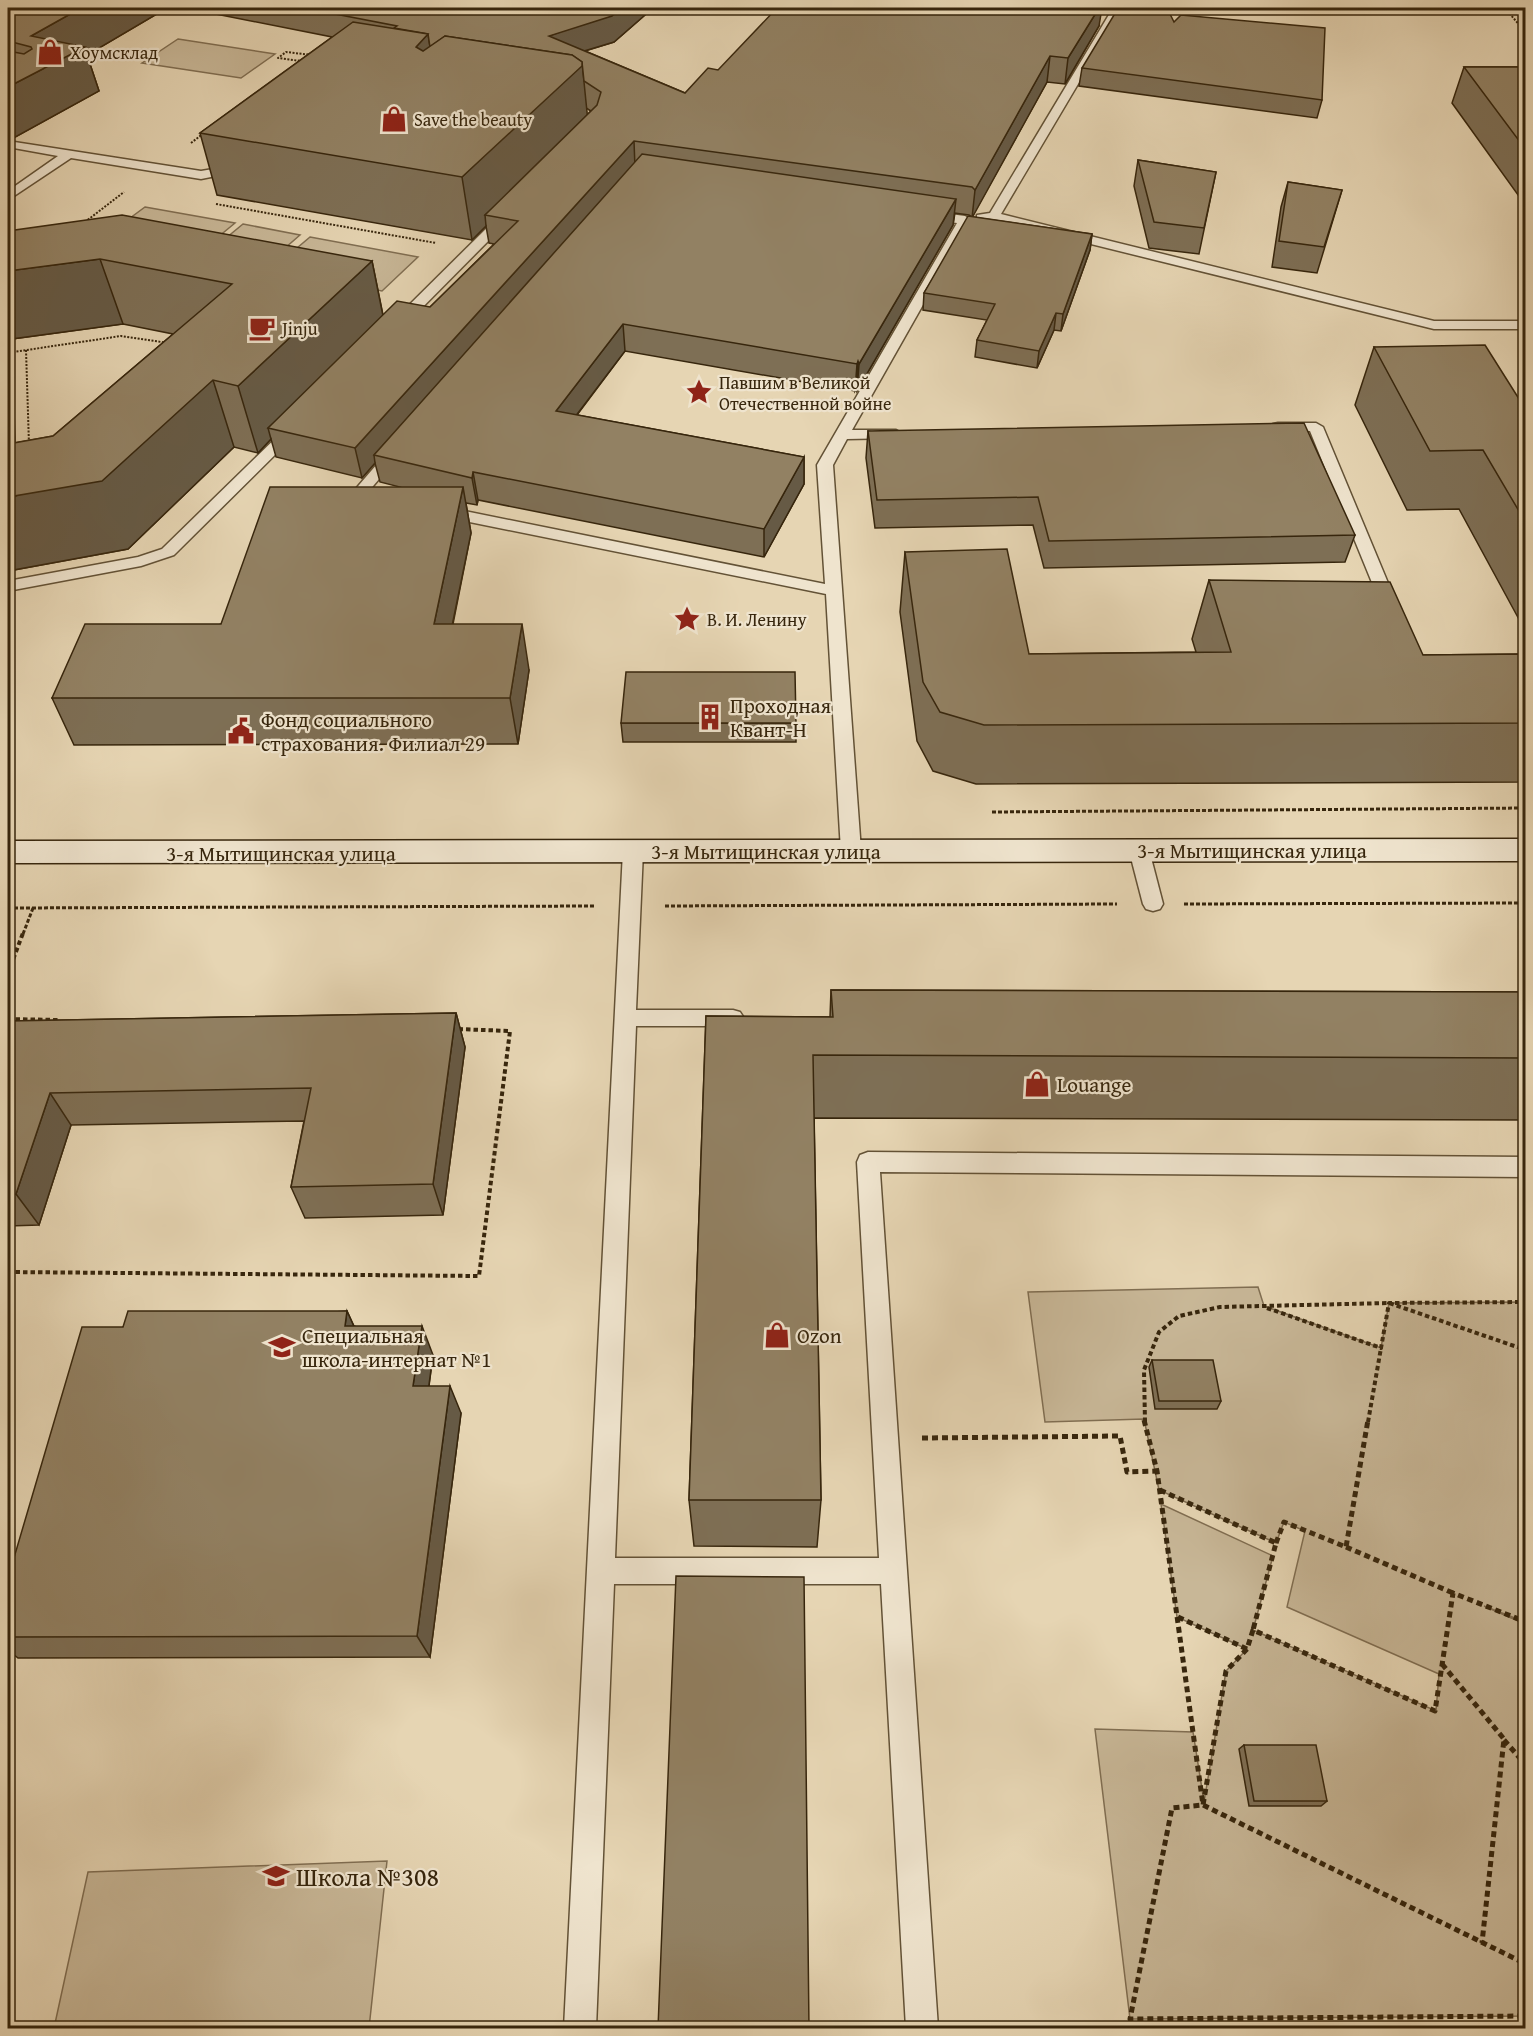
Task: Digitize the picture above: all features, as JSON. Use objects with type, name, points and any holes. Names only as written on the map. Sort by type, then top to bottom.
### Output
[{"type":"street","name":"3-я Мытищинская улица","points":[[8,852],[1526,850]]},
{"type":"lane","points":[[994,216],[1112,12]]},
{"type":"lane","points":[[8,144],[201,175],[222,170],[245,152]]},
{"type":"lane","points":[[8,196],[68,154]]},
{"type":"lane","points":[[384,338],[518,204]]},
{"type":"lane","points":[[907,212],[965,220],[994,216],[1434,325],[1526,325]]},
{"type":"lane","points":[[851,851],[825,465],[965,220]]},
{"type":"lane","points":[[8,586],[141,561],[168,552],[300,422]]},
{"type":"lane","points":[[1257,428],[1316,426],[1394,617]]},
{"type":"lane","points":[[842,435],[914,434]]},
{"type":"lane","points":[[393,502],[358,495],[405,441]]},
{"type":"lane","points":[[427,509],[834,591]]},
{"type":"lane","points":[[1139,850],[1153,904]]},
{"type":"lane","points":[[580,2028],[633,851]]},
{"type":"lane","points":[[625,1018],[755,1018]]},
{"type":"lane","points":[[922,2028],[868,1162],[1526,1167]]},
{"type":"lane","points":[[601,1571],[893,1571]]},
{"type":"path","points":[[1505,8],[1526,33]]},
{"type":"path","points":[[292,68],[301,61],[278,58],[286,52],[320,57]]},
{"type":"path","points":[[81,225],[211,128]]},
{"type":"path","points":[[212,203],[444,245]]},
{"type":"path","points":[[13,352],[121,336],[170,343]]},
{"type":"path","points":[[26,350],[30,452]]},
{"type":"path","points":[[980,812],[1526,808]]},
{"type":"path","points":[[8,908],[1526,903]]},
{"type":"path","points":[[8,973],[33,908]]},
{"type":"path","points":[[8,1019],[67,1020]]},
{"type":"path","points":[[8,1272],[479,1276],[510,1031],[450,1029]]},
{"type":"path","points":[[1203,1805],[1157,1471],[1144,1419],[1144,1370],[1159,1332],[1179,1316],[1221,1307],[1526,1302]]},
{"type":"path","points":[[1346,1547],[1389,1303]]},
{"type":"path","points":[[1389,1303],[1526,1350]]},
{"type":"path","points":[[1264,1306],[1381,1348]]},
{"type":"path","points":[[885,1438],[1120,1436],[1127,1472],[1157,1471]]},
{"type":"path","points":[[1159,1490],[1276,1543]]},
{"type":"path","points":[[1203,1805],[1226,1671],[1247,1649],[1276,1543],[1284,1522],[1523,1621],[1526,1579]]},
{"type":"path","points":[[1253,1630],[1436,1711],[1453,1593]]},
{"type":"path","points":[[1177,1617],[1247,1649]]},
{"type":"path","points":[[1442,1664],[1526,1765]]},
{"type":"path","points":[[1482,1943],[1504,1739]]},
{"type":"path","points":[[1526,1964],[1203,1805],[1172,1808],[1130,2019],[1526,2016]]},
{"type":"shaded area","points":[[178,39],[275,54],[241,78],[142,63]]},
{"type":"shaded area","points":[[145,207],[235,223],[195,256],[95,244]]},
{"type":"shaded area","points":[[243,224],[300,235],[262,268],[203,257]]},
{"type":"shaded area","points":[[310,237],[418,257],[382,291],[271,270]]},
{"type":"shaded area","points":[[1258,1287],[1264,1306],[1381,1348],[1389,1303],[1525,1302],[1526,1572],[1520,1620],[1484,1606],[1525,1624],[1525,2016],[1130,2019],[1095,1729],[1193,1732],[1204,1802],[1226,1671],[1247,1649],[1177,1617],[1161,1504],[1273,1556],[1253,1630],[1436,1711],[1439,1674],[1287,1607],[1305,1531],[1284,1522],[1276,1543],[1159,1490],[1144,1419],[1045,1422],[1028,1292]]},
{"type":"shaded area","points":[[387,1861],[369,2028],[54,2028],[88,1872]]},
{"type":"building","points":[[8,8],[81,8],[31,36],[85,47],[8,87],[8,51],[24,54],[32,49],[8,41]]},
{"type":"building","points":[[304,8],[622,8],[612,16],[549,36],[685,93],[708,68],[718,70],[777,8],[1099,8],[1068,58],[1050,56],[975,190],[972,187],[634,141],[355,448],[268,428],[397,301],[430,307],[518,221],[485,215],[597,105],[601,92],[584,81],[582,62],[572,55],[445,36],[430,47],[428,34]]},
{"type":"building","points":[[1117,10],[1170,14],[1174,22],[1181,15],[1325,28],[1322,100],[1082,68]]},
{"type":"building","points":[[353,22],[428,34],[416,47],[423,51],[445,36],[572,55],[582,62],[582,66],[462,177],[200,133]]},
{"type":"building","points":[[1464,67],[1526,67],[1526,150]]},
{"type":"building","points":[[642,154],[956,199],[859,364],[858,361],[857,364],[623,324],[556,411],[804,457],[764,529],[473,472],[472,478],[374,455]]},
{"type":"building","points":[[1138,160],[1216,172],[1204,228],[1154,222]]},
{"type":"building","points":[[1288,182],[1342,190],[1324,247],[1279,241]]},
{"type":"building","points":[[122,215],[372,261],[238,386],[213,380],[102,481],[8,497],[8,444],[53,436],[232,284],[100,259],[8,271],[8,231]]},
{"type":"building","points":[[968,216],[1092,234],[1063,314],[1056,313],[1039,351],[977,340],[995,304],[924,293]]},
{"type":"building","points":[[1485,345],[1526,410],[1526,523],[1483,450],[1430,451],[1374,347]]},
{"type":"building","points":[[1304,423],[1355,535],[1049,541],[1038,497],[877,500],[868,431]]},
{"type":"building","points":[[270,487],[463,487],[434,624],[522,624],[510,698],[52,698],[85,624],[221,624]]},
{"type":"building","points":[[1007,549],[1029,654],[1231,652],[1209,580],[1390,582],[1423,655],[1526,654],[1526,723],[984,725],[940,712],[923,682],[905,552]]},
{"type":"building","name":"Проходная Квант-Н","points":[[626,672],[795,672],[796,723],[621,723]]},
{"type":"building","points":[[831,990],[1526,992],[1526,1058],[813,1055],[821,1500],[689,1500],[706,1016],[833,1017]]},
{"type":"building","points":[[456,1013],[433,1184],[291,1187],[311,1088],[50,1093],[16,1194],[8,1195],[8,1021]]},
{"type":"building","points":[[128,1311],[347,1311],[345,1326],[422,1326],[413,1386],[450,1386],[417,1636],[8,1637],[8,1578],[82,1327],[123,1327]]},
{"type":"building","points":[[1152,1360],[1213,1360],[1221,1401],[1159,1401]]},
{"type":"building","points":[[676,1576],[804,1577],[809,2028],[658,2028]]},
{"type":"building","points":[[1244,1745],[1316,1745],[1327,1801],[1254,1801]]},
{"type":"place","name":"Хоумсклад","points":[[50,52]]},
{"type":"place","name":"Save the beauty","points":[[394,119]]},
{"type":"place","name":"Jinju","points":[[262,328]]},
{"type":"place","name":"Павшим в Великой Отечественной войне","points":[[699,392]]},
{"type":"place","name":"В. И. Ленину","points":[[687,619]]},
{"type":"place","name":"Проходная Квант-Н","points":[[710,717]]},
{"type":"place","name":"Фонд социального страхования. Филиал 29","points":[[241,731]]},
{"type":"place","name":"Louange","points":[[1037,1084]]},
{"type":"place","name":"Ozon","points":[[777,1335]]},
{"type":"place","name":"Специальная школа-интернат №1","points":[[282,1347]]},
{"type":"place","name":"Школа №308","points":[[276,1876]]}]
